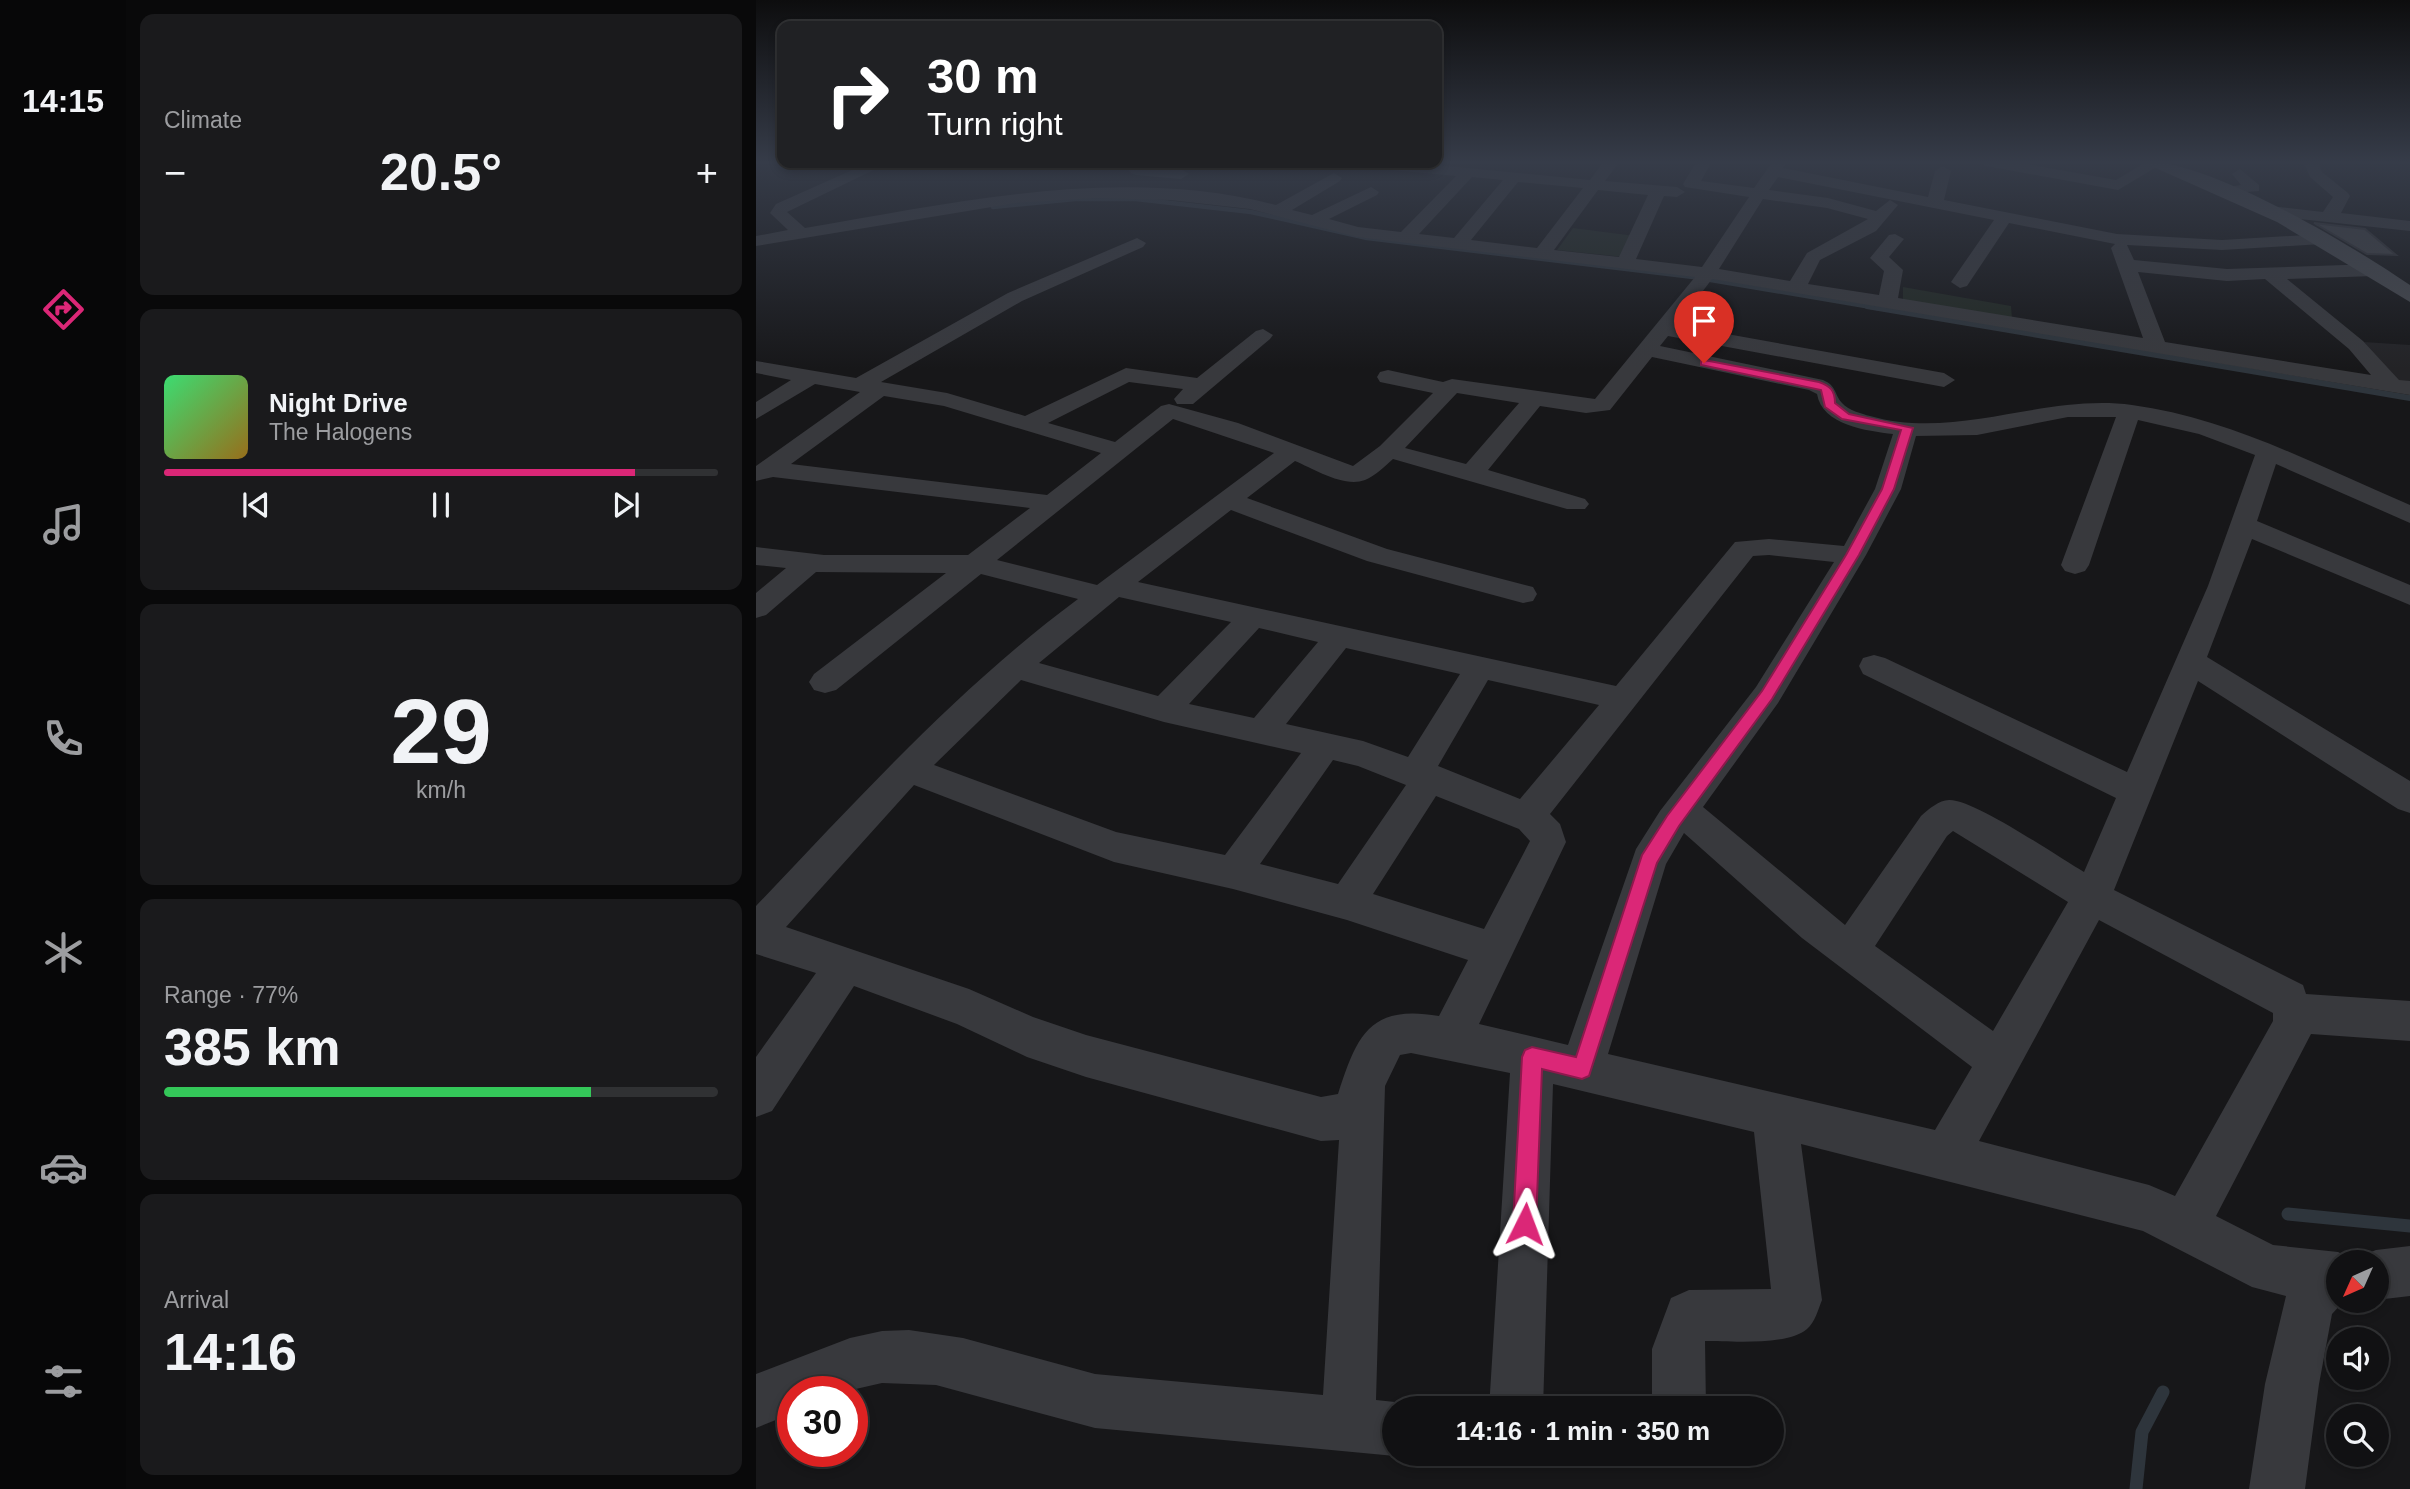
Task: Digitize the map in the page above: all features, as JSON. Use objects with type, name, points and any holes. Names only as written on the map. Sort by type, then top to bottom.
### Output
[{"type":"main road","points":[[2306,230],[2374,270],[2410,295]]},
{"type":"street","points":[[756,242],[816,230]]},
{"type":"street","points":[[1351,230],[1796,288],[2401,386]]},
{"type":"street","points":[[1405,238],[1412,230]]},
{"type":"street","points":[[1458,245],[1470,230]]},
{"type":"street","points":[[1541,255],[1560,230]]},
{"type":"street","points":[[1625,264],[1640,230]]},
{"type":"street","points":[[1388,376],[1445,389],[1461,385],[1586,406],[1602,405],[1656,340],[1736,230]]},
{"type":"street","points":[[1796,288],[1813,257],[1863,230]]},
{"type":"street","points":[[1960,282],[1995,230]]},
{"type":"street","points":[[2071,230],[2117,239],[2222,245],[2322,239]]},
{"type":"street","points":[[1887,303],[1894,270],[1879,258],[1895,239]]},
{"type":"street","points":[[2117,239],[2157,348]]},
{"type":"street","points":[[762,473],[869,387],[1008,300],[1138,243]]},
{"type":"street","points":[[2127,265],[2207,274],[2374,270]]},
{"type":"street","points":[[2269,274],[2356,345],[2401,386]]},
{"type":"street","points":[[825,682],[1263,335]]},
{"type":"street","points":[[1656,340],[1944,380]]},
{"type":"street","points":[[1656,340],[1825,388],[1829,394],[1829,404],[1846,416],[1907,428],[1977,427],[2073,409],[2130,411],[2194,427],[2268,452],[2410,515]]},
{"type":"street","points":[[756,367],[974,407],[1119,451]]},
{"type":"street","points":[[1029,423],[1126,375],[1201,385]]},
{"type":"street","points":[[756,412],[808,378]]},
{"type":"street","points":[[1169,411],[1230,428],[1352,474],[1365,471],[1389,451],[1445,389]]},
{"type":"street","points":[[1472,473],[1536,397]]},
{"type":"street","points":[[2075,565],[2130,411]]},
{"type":"street","points":[[1582,1069],[1637,899],[1641,877],[1661,839],[1767,695],[1852,555],[1888,489],[1907,428]]},
{"type":"street","points":[[1292,451],[1046,638],[908,769],[756,935],[846,964],[969,1009],[1027,1036],[1086,1056],[1321,1119],[1339,1118],[1355,1109],[1364,1089],[1373,1054],[1386,1041],[1403,1031],[1450,1038],[1946,1156],[2150,1209],[2270,1269],[2326,1274]]},
{"type":"street","points":[[1389,451],[1576,504]]},
{"type":"street","points":[[1946,1156],[2092,897],[2222,586],[2268,452]]},
{"type":"street","points":[[762,473],[1052,503]]},
{"type":"street","points":[[1229,500],[1377,555],[1523,594]]},
{"type":"street","points":[[2243,525],[2410,596]]},
{"type":"street","points":[[1532,819],[1532,810],[1537,803],[1745,548],[1769,547],[1852,555]]},
{"type":"street","points":[[756,556],[811,562],[976,564],[1253,617],[1623,699]]},
{"type":"street","points":[[756,608],[811,562]]},
{"type":"street","points":[[1164,710],[1253,617]]},
{"type":"street","points":[[1261,732],[1339,636]]},
{"type":"street","points":[[2190,661],[2410,799]]},
{"type":"street","points":[[1874,666],[2136,792]]},
{"type":"street","points":[[1014,667],[1164,710],[1363,754],[1532,819],[1547,835],[1548,842],[1450,1038]]},
{"type":"street","points":[[1347,903],[1423,775],[1480,667]]},
{"type":"street","points":[[1233,873],[1325,746]]},
{"type":"street","points":[[908,769],[1114,847],[1233,873],[1347,903],[1494,950]]},
{"type":"street","points":[[1682,810],[1785,901],[1999,1061]]},
{"type":"street","points":[[1850,951],[1934,826],[1949,814],[1960,817],[2092,897],[2288,999],[2294,1013],[2294,1026],[2198,1231]]},
{"type":"street","points":[[756,1095],[846,964]]},
{"type":"street","points":[[2294,1013],[2410,1021]]},
{"type":"street","points":[[1517,1396],[1532,1057]]},
{"type":"street","points":[[756,1401],[846,1367],[881,1357],[912,1356],[967,1366],[1058,1395],[1095,1401],[1371,1427],[1364,1089]]},
{"type":"street","points":[[1679,1396],[1677,1346],[1681,1329],[1689,1316],[1788,1312],[1797,1300],[1774,1114]]},
{"type":"street","points":[[2389,1273],[2410,1271]]},
{"type":"street","points":[[2277,1489],[2292,1384],[2309,1302],[2326,1291]]},
{"type":"shaded area","points":[[1571,230],[1635,236],[1624,257],[1557,250]]},
{"type":"shaded area","points":[[1903,287],[2011,306],[2012,318],[1903,300]]},
{"type":"shaded area","points":[[2364,342],[2410,345],[2410,383],[2392,380]]},
{"type":"building","points":[[2327,230],[2367,230],[2396,255],[2367,254]]},
{"type":"waterway","points":[[1333,230],[1367,238],[1693,277],[1877,308]]},
{"type":"waterway","points":[[1867,306],[2410,398]]},
{"type":"waterway","points":[[2288,1214],[2410,1226]]},
{"type":"waterway","points":[[2136,1489],[2142,1432],[2163,1392]]},
{"type":"route","points":[[1525,1224],[1532,1057],[1582,1069],[1637,899],[1641,877],[1649,860],[1673,821],[1767,695],[1852,555],[1888,489],[1907,428],[1846,416],[1829,404],[1829,394],[1825,388],[1704,363]]}]
